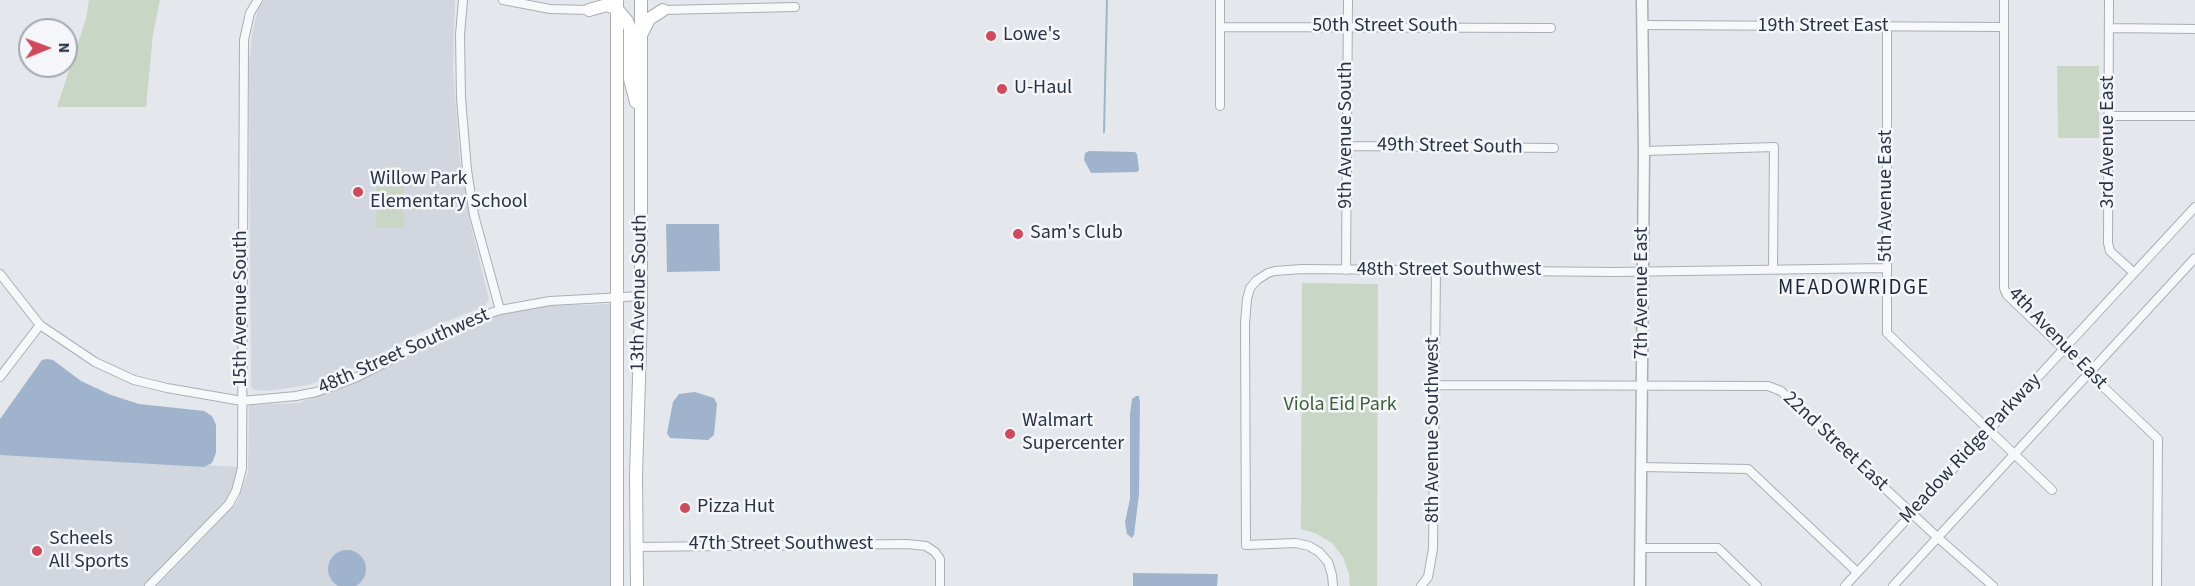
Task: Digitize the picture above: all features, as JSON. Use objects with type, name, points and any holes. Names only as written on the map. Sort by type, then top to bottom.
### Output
[{"type":"main road","points":[[631,0],[642,3],[659,13],[644,26],[641,37]]},
{"type":"main road","points":[[589,10],[613,3],[623,13],[630,28],[630,80],[641,120]]},
{"type":"main road","name":"13th Avenue South","points":[[613,3],[617,35],[617,586]]},
{"type":"main road","name":"13th Avenue South","points":[[636,586],[636,475],[641,296],[642,3]]},
{"type":"main road","points":[[589,10],[610,19],[617,35]]},
{"type":"main road","points":[[617,441],[622,457],[624,534],[626,543],[636,547]]},
{"type":"street","name":"15th Avenue South","points":[[149,586],[216,519],[236,491],[242,468],[244,40],[250,13],[258,0]]},
{"type":"street","points":[[463,0],[460,63],[467,170],[474,215],[500,310]]},
{"type":"street","points":[[503,0],[550,9],[589,10]]},
{"type":"street","points":[[1220,0],[1220,106]]},
{"type":"street","name":"9th Avenue South","points":[[1346,270],[1348,0]]},
{"type":"street","name":"7th Avenue East","points":[[1640,586],[1644,151],[1642,0]]},
{"type":"street","name":"4th Avenue East","points":[[2004,0],[2004,288],[2007,295],[2158,439],[2157,586]]},
{"type":"street","name":"3rd Avenue East","points":[[2109,0],[2108,243],[2110,251],[2134,273]]},
{"type":"street","points":[[659,13],[795,7]]},
{"type":"street","name":"19th Street East","points":[[1642,26],[2004,27]]},
{"type":"street","name":"50th Street South","points":[[1220,27],[1551,28]]},
{"type":"street","name":"5th Avenue East","points":[[1887,27],[1887,333],[2052,490]]},
{"type":"street","points":[[2109,28],[2195,28]]},
{"type":"street","points":[[2109,116],[2195,116]]},
{"type":"street","name":"49th Street South","points":[[1347,146],[1554,148]]},
{"type":"street","points":[[1644,151],[1774,147],[1773,268]]},
{"type":"street","name":"Meadow Ridge Parkway","points":[[1845,586],[2195,207]]},
{"type":"street","name":"Meadow Ridge Parkway","points":[[1893,586],[2195,258]]},
{"type":"street","name":"48th Street Southwest","points":[[1333,586],[1328,562],[1319,552],[1309,546],[1296,543],[1245,545],[1245,324],[1250,288],[1257,280],[1275,271],[1643,271],[1887,268]]},
{"type":"street","name":"8th Avenue Southwest","points":[[1421,586],[1428,577],[1433,549],[1436,270]]},
{"type":"street","name":"48th Street Southwest","points":[[0,274],[40,325],[80,354],[124,376],[167,388],[242,401],[297,396],[355,378],[467,321],[500,310],[533,303],[641,296]]},
{"type":"street","points":[[0,376],[40,325]]},
{"type":"street","name":"22nd Street East","points":[[1434,386],[1768,386],[1781,391],[1937,537],[1993,586]]},
{"type":"street","points":[[1642,467],[1748,469],[1857,572]]},
{"type":"street","name":"47th Street Southwest","points":[[636,547],[907,544],[926,546],[940,559],[940,586]]},
{"type":"street","points":[[1640,548],[1718,548],[1757,586]]},
{"type":"shaded area","name":"Willow Park Elementary School","points":[[264,0],[455,0],[453,70],[460,159],[471,226],[489,299],[485,306],[423,331],[348,371],[308,385],[267,391],[254,390],[251,386],[249,64],[252,34],[258,10]]},
{"type":"shaded area","points":[[612,304],[612,586],[157,586],[237,503],[248,472],[249,405],[299,403],[363,379],[495,314],[547,306]]},
{"type":"shaded area","points":[[0,454],[239,467],[231,494],[145,586],[0,586]]},
{"type":"green space","points":[[89,0],[160,0],[153,34],[146,107],[57,107],[67,78],[78,78],[78,43]]},
{"type":"green space","points":[[2057,66],[2099,66],[2099,138],[2058,138]]},
{"type":"green space","points":[[376,169],[403,169],[404,228],[376,228]]},
{"type":"green space","name":"Viola Eid Park","points":[[1302,283],[1378,284],[1377,586],[1350,586],[1349,573],[1343,557],[1332,543],[1317,534],[1301,529]]},
{"type":"water","points":[[1089,151],[1135,152],[1139,170],[1137,172],[1091,173],[1084,160],[1085,153]]},
{"type":"water","points":[[666,224],[719,224],[720,271],[667,272]]},
{"type":"water","points":[[42,360],[53,360],[81,381],[111,395],[139,404],[204,411],[212,416],[216,425],[216,453],[212,463],[204,467],[0,455],[0,419]]},
{"type":"water","points":[[695,392],[714,398],[717,404],[714,435],[708,440],[670,438],[667,433],[673,402],[679,394]]},
{"type":"water","points":[[1139,396],[1140,402],[1139,494],[1132,538],[1127,534],[1125,522],[1130,499],[1130,414],[1132,399]]},
{"type":"water","points":[[347,550],[354,551],[360,556],[365,562],[365,576],[360,582],[354,587],[347,588],[340,587],[334,582],[329,576],[328,569],[329,562],[334,556],[340,551]]},
{"type":"water","points":[[1133,573],[1218,574],[1217,586],[1133,586]]},
{"type":"waterway","points":[[1104,132],[1107,0]]},
{"type":"place","name":"Lowe's","points":[[991,36]]},
{"type":"place","name":"U-Haul","points":[[1002,89]]},
{"type":"place","name":"Willow Park Elementary School","points":[[358,192]]},
{"type":"place","name":"Sam's Club","points":[[1018,234]]},
{"type":"place","name":"Walmart Supercenter","points":[[1010,434]]},
{"type":"place","name":"Pizza Hut","points":[[685,508]]},
{"type":"place","name":"Scheels All Sports","points":[[37,551]]},
{"type":"district","name":"MEADOWRIDGE","points":[[1854,289]]}]
